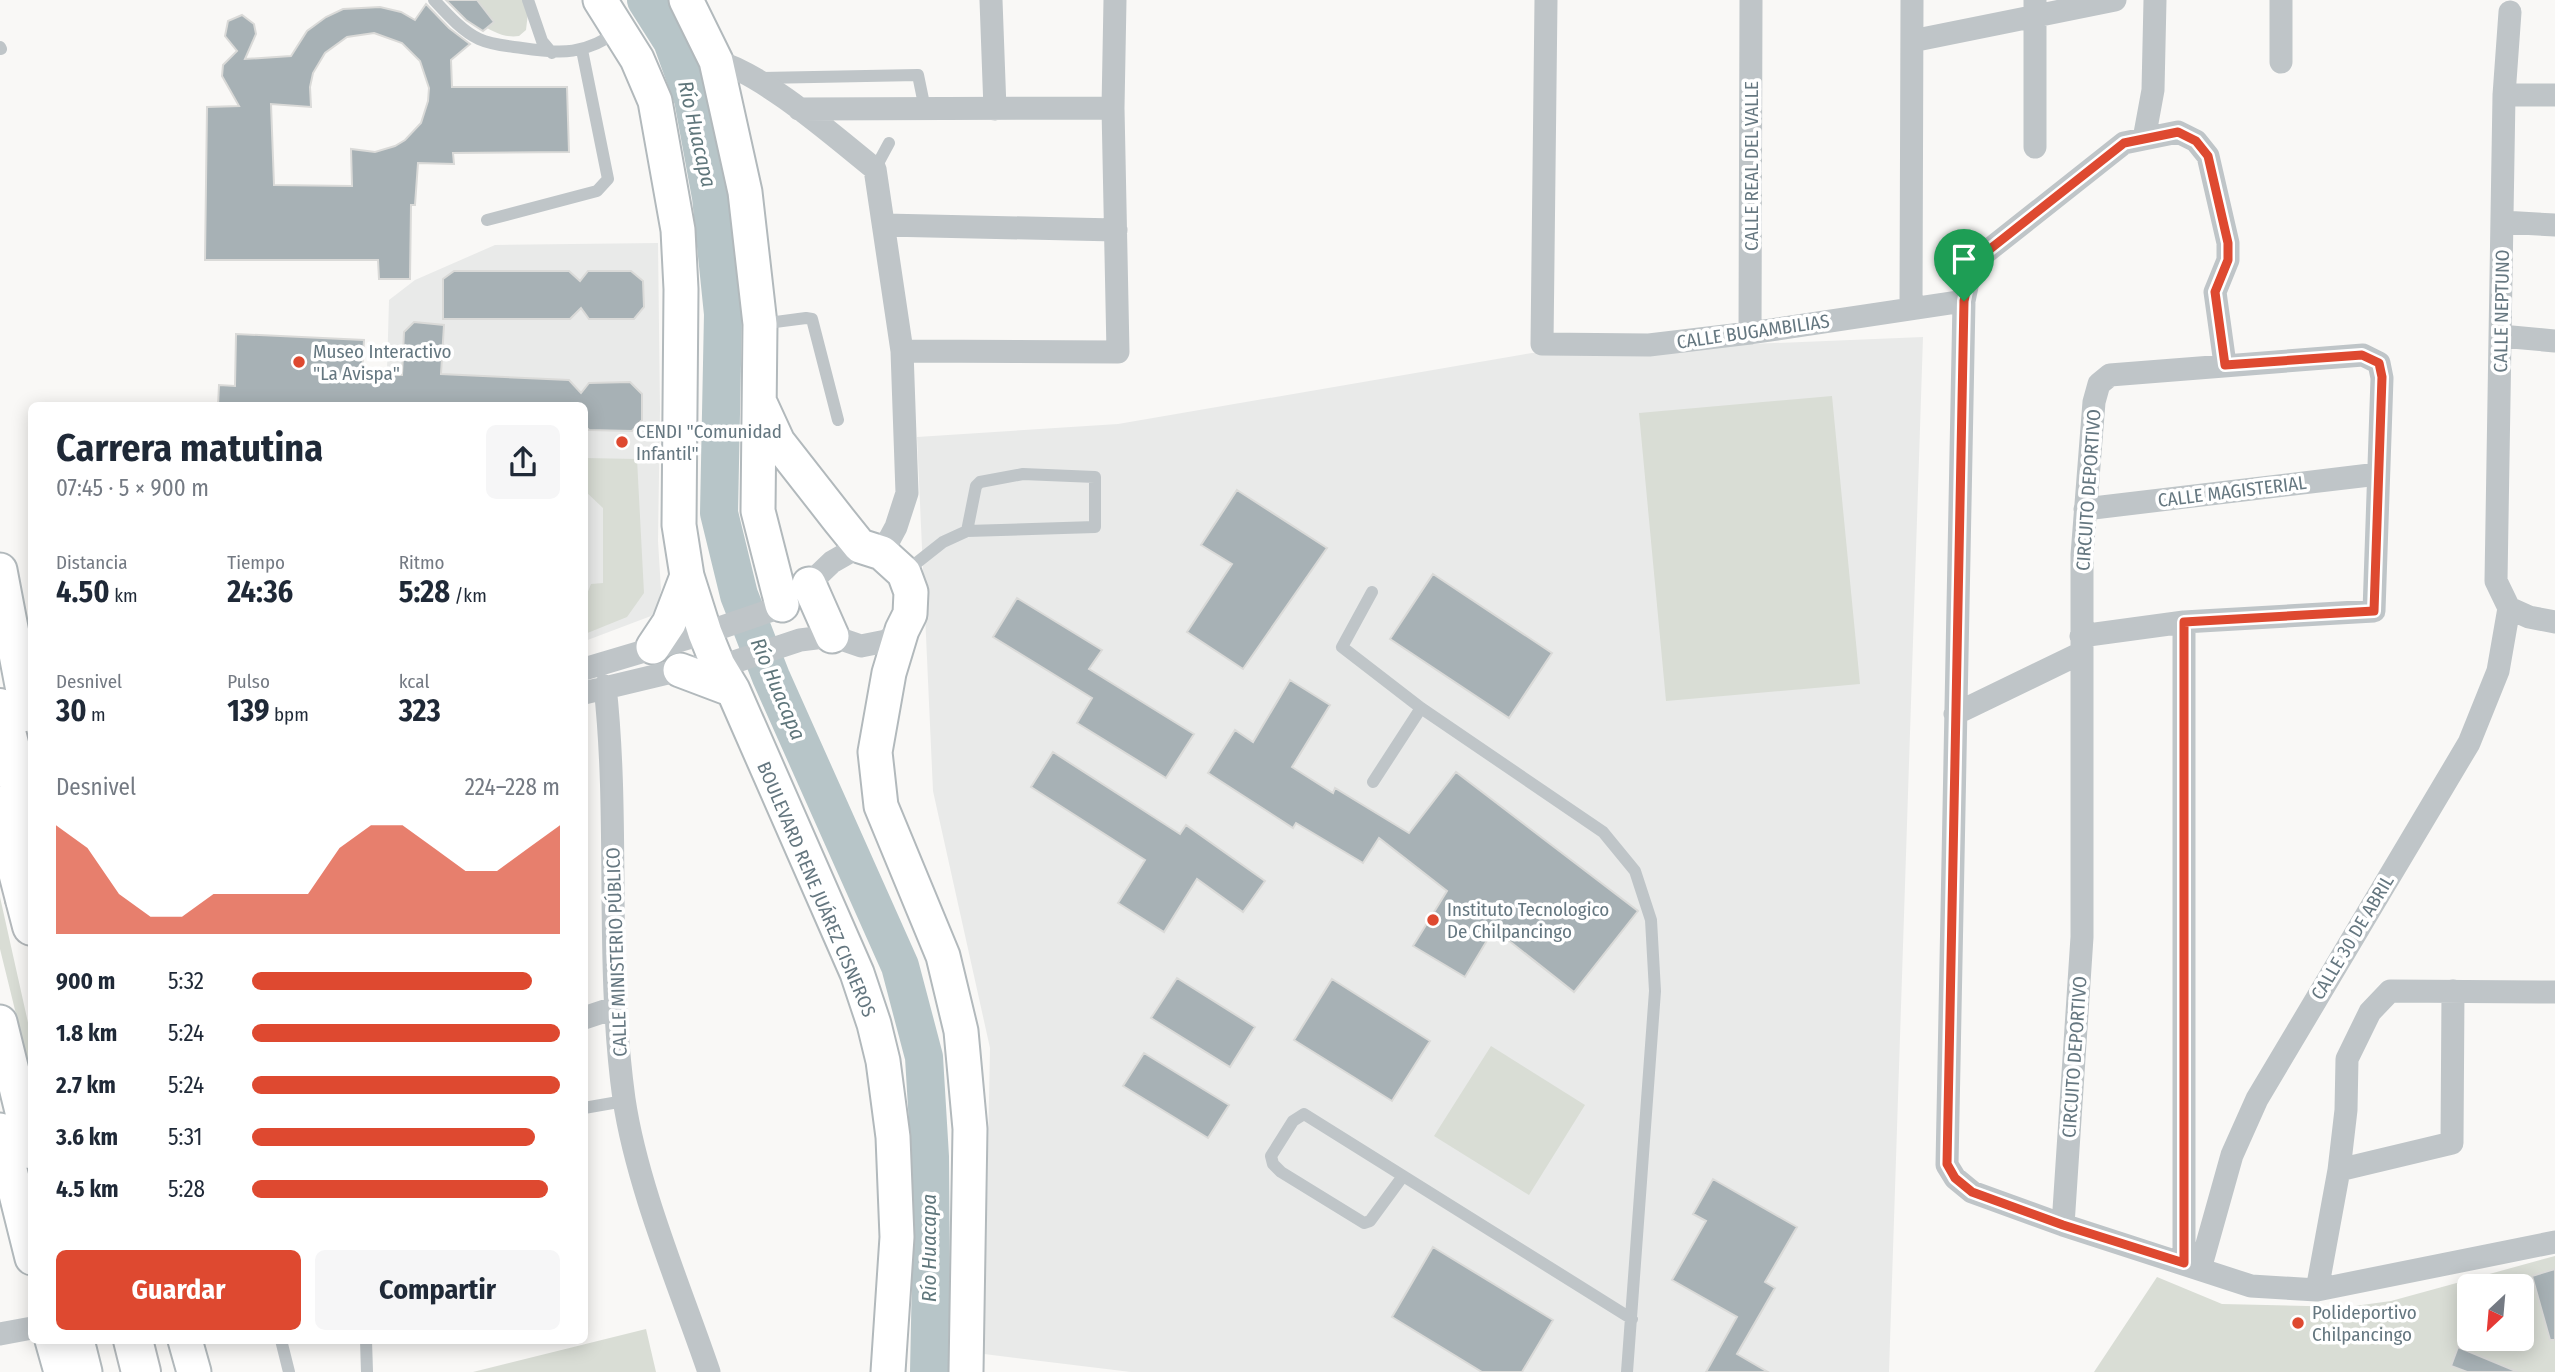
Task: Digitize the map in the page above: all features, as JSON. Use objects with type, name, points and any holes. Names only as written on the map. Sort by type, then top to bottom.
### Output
[{"type":"highway","points":[[13,727],[28,811]]},
{"type":"highway","points":[[0,800],[28,894]]},
{"type":"highway","points":[[134,1344],[141,1372]]},
{"type":"highway","points":[[159,1344],[167,1372]]},
{"type":"main road","name":"BOULEVARD RENE JUÁREZ CISNEROS","points":[[600,0],[637,59],[655,101],[678,230],[681,289],[679,526],[687,576],[857,973],[880,1049],[893,1137],[897,1237],[888,1372]]},
{"type":"main road","points":[[686,0],[716,61],[746,192],[760,324],[758,511],[778,607]]},
{"type":"main road","points":[[761,405],[778,442],[911,592],[909,614],[889,673],[875,752],[881,806],[943,956],[961,1031],[970,1129],[966,1372]]},
{"type":"main road","points":[[0,570],[13,727]]},
{"type":"main road","points":[[653,647],[669,623],[687,576]]},
{"type":"main road","points":[[809,584],[832,636]]},
{"type":"main road","points":[[680,670],[728,673]]},
{"type":"main road","points":[[0,800],[28,793]]},
{"type":"main road","points":[[0,1022],[28,1136]]},
{"type":"main road","points":[[0,1130],[28,1242]]},
{"type":"main road","points":[[53,1344],[61,1372]]},
{"type":"main road","points":[[78,1344],[85,1372]]},
{"type":"main road","points":[[186,1344],[194,1372]]},
{"type":"street","points":[[991,0],[995,109]]},
{"type":"street","points":[[902,351],[1118,352],[1113,108],[1115,0]]},
{"type":"street","name":"CALLE BUGAMBILIAS","points":[[1546,0],[1542,344],[1649,345],[1964,301]]},
{"type":"street","name":"CALLE REAL DEL VALLE","points":[[1750,333],[1751,0]]},
{"type":"street","points":[[1911,308],[1912,0]]},
{"type":"street","points":[[1912,41],[2034,8],[2115,0]]},
{"type":"street","points":[[2144,139],[2153,90],[2155,0]]},
{"type":"street","points":[[2281,0],[2281,62]]},
{"type":"street","points":[[2034,8],[2035,147]]},
{"type":"street","name":"CALLE NEPTUNO","points":[[2509,608],[2496,582],[2504,95],[2510,12]]},
{"type":"street","points":[[588,668],[778,607],[809,584],[832,562],[882,557],[896,527],[907,492],[902,351],[875,169],[799,109],[752,78],[716,61]]},
{"type":"street","points":[[2504,95],[2555,95]]},
{"type":"street","points":[[799,109],[1113,108]]},
{"type":"street","points":[[1955,714],[2081,644],[2184,622],[2374,611],[2382,377],[2379,363],[2362,355],[2225,365],[2215,292],[2228,260],[2228,243],[2208,156],[2196,141],[2178,132],[2124,143],[1985,253],[1970,272],[1964,301],[1955,714],[1947,1164],[1955,1178],[1972,1192],[2063,1225],[2251,1286],[2317,1290],[2555,1242]]},
{"type":"street","points":[[2502,222],[2555,225]]},
{"type":"street","points":[[885,225],[1116,230]]},
{"type":"street","points":[[2501,336],[2555,341]]},
{"type":"street","name":"CIRCUITO DEPORTIVO","points":[[2063,1225],[2082,937],[2081,644],[2085,509],[2094,401],[2098,384],[2110,375],[2225,365]]},
{"type":"street","name":"CALLE MAGISTERIAL","points":[[2085,509],[2378,474]]},
{"type":"street","points":[[2509,608],[2529,618],[2555,622]]},
{"type":"street","name":"CALLE 30 DE ABRIL","points":[[2192,1266],[2232,1155],[2257,1099],[2469,743],[2498,671],[2509,608]]},
{"type":"street","points":[[2184,622],[2192,1266]]},
{"type":"street","points":[[728,673],[788,643],[832,636],[861,646],[886,641],[902,630]]},
{"type":"street","points":[[595,690],[680,670]]},
{"type":"street","name":"CALLE MINISTERIO PÚBLICO","points":[[595,690],[610,738],[614,1008],[624,1101],[644,1184],[709,1372]]},
{"type":"street","points":[[0,835],[28,833]]},
{"type":"street","points":[[0,871],[28,896]]},
{"type":"street","points":[[2317,1290],[2339,1170],[2346,1110],[2347,1059],[2370,1012],[2390,991],[2555,992]]},
{"type":"street","points":[[2339,1170],[2452,1143],[2453,991]]},
{"type":"street","points":[[588,1017],[614,1008]]},
{"type":"street","points":[[0,1334],[28,1329]]},
{"type":"lane","points":[[434,0],[464,29],[480,39],[552,53],[582,50],[601,43],[619,30]]},
{"type":"lane","points":[[528,0],[542,41],[552,53]]},
{"type":"lane","points":[[487,219],[597,191],[608,179],[582,50]]},
{"type":"lane","points":[[752,78],[918,75],[925,109]]},
{"type":"lane","points":[[875,169],[889,143]]},
{"type":"lane","points":[[760,324],[812,319],[838,421]]},
{"type":"lane","points":[[882,557],[943,542],[967,531],[1095,527],[1095,477],[1023,474],[980,482],[976,486],[967,531]]},
{"type":"lane","points":[[1372,592],[1342,647],[1421,708],[1603,832],[1635,871],[1651,919],[1656,991],[1628,1372]]},
{"type":"lane","points":[[1373,782],[1421,708]]},
{"type":"lane","points":[[588,1107],[624,1101]]},
{"type":"lane","points":[[1403,1176],[1370,1221],[1364,1223],[1280,1172],[1273,1164],[1271,1156],[1293,1121],[1304,1114],[1403,1176],[1632,1320]]},
{"type":"lane","points":[[282,1344],[289,1372]]},
{"type":"lane","points":[[366,1344],[367,1372]]},
{"type":"shaded area","points":[[453,0],[523,0],[528,13],[526,30],[519,36],[500,34],[483,25]]},
{"type":"shaded area","name":"CENDI \"Comunidad Infantil\"","points":[[658,243],[658,541],[661,590],[657,607],[651,616],[588,640],[588,402],[386,402],[389,300],[415,280],[495,245]]},
{"type":"shaded area","name":"Instituto Tecnologico De Chilpancingo","points":[[1923,337],[1889,1372],[1131,1372],[984,1354],[990,1048],[933,791],[917,437],[1118,424],[1532,353]]},
{"type":"shaded area","points":[[1832,396],[1860,684],[1666,701],[1639,413]]},
{"type":"shaded area","points":[[588,458],[637,459],[644,593],[627,617],[588,633],[588,592],[591,584],[603,583],[603,508],[588,494]]},
{"type":"shaded area","points":[[0,897],[28,1023],[28,1063],[0,949]]},
{"type":"shaded area","points":[[1491,1046],[1585,1105],[1529,1195],[1434,1136]]},
{"type":"shaded area","name":"Polideportivo Chilpancingo","points":[[2555,1256],[2555,1372],[2094,1372],[2157,1277],[2222,1304],[2347,1307],[2391,1301],[2457,1283],[2457,1351],[2534,1351],[2534,1274],[2489,1274]]},
{"type":"shaded area","points":[[646,1329],[656,1372],[473,1372],[588,1344]]},
{"type":"building","points":[[446,0],[477,0],[494,22],[483,31],[466,20]]},
{"type":"building","points":[[426,4],[449,28],[470,44],[451,60],[452,87],[567,87],[569,152],[453,153],[454,164],[418,163],[415,205],[411,205],[410,279],[379,279],[378,260],[205,260],[207,107],[239,106],[222,76],[223,65],[237,51],[225,36],[228,21],[242,15],[254,24],[256,34],[245,59],[291,56],[307,31],[343,9],[380,7],[401,12],[415,20]],"holes":[[[374,33],[402,43],[420,61],[429,88],[421,123],[405,140],[395,146],[375,152],[351,149],[352,186],[274,185],[271,104],[311,107],[310,87],[313,73],[325,53],[347,37]]]},
{"type":"building","points":[[454,271],[569,271],[580,281],[588,271],[631,271],[643,281],[644,307],[634,319],[589,319],[581,308],[570,319],[443,319],[443,279]]},
{"type":"building","points":[[414,322],[444,325],[441,374],[569,380],[581,393],[589,383],[630,382],[642,394],[642,420],[632,431],[589,430],[588,402],[218,402],[219,385],[235,386],[236,334],[364,340],[362,373],[402,375],[404,332]]},
{"type":"building","points":[[1237,490],[1327,548],[1243,669],[1187,632],[1232,564],[1201,545]]},
{"type":"building","points":[[1433,574],[1552,653],[1509,718],[1390,639]]},
{"type":"building","points":[[1017,598],[1102,650],[1089,669],[1194,734],[1166,778],[1077,723],[1092,698],[993,637]]},
{"type":"building","points":[[1290,680],[1330,705],[1292,767],[1333,793],[1335,788],[1409,833],[1456,772],[1638,911],[1574,992],[1494,929],[1465,977],[1413,946],[1447,891],[1379,838],[1363,863],[1296,823],[1293,828],[1208,773],[1235,730],[1253,742]]},
{"type":"building","points":[[1053,752],[1180,834],[1186,825],[1265,881],[1243,912],[1197,879],[1164,932],[1118,903],[1145,860],[1031,787]]},
{"type":"building","points":[[1177,978],[1255,1027],[1230,1067],[1151,1018]]},
{"type":"building","points":[[1332,979],[1430,1041],[1392,1101],[1294,1040]]},
{"type":"building","points":[[1144,1053],[1229,1105],[1208,1138],[1123,1086]]},
{"type":"building","points":[[1713,1179],[1797,1227],[1765,1282],[1775,1288],[1737,1354],[1768,1372],[1706,1372],[1737,1317],[1672,1280],[1706,1221],[1693,1214]]},
{"type":"building","points":[[1433,1247],[1553,1320],[1522,1372],[1482,1372],[1392,1317]]},
{"type":"building","points":[[2555,1269],[2555,1340],[2550,1340],[2534,1275]]},
{"type":"building","points":[[2457,1350],[2468,1351],[2518,1372],[2467,1372],[2451,1366]]},
{"type":"waterway","name":"Río Huacapa","points":[[646,0],[672,41],[693,99],[711,197],[723,314],[719,513],[739,595],[771,677],[900,966],[924,1057],[930,1157],[929,1372]]},
{"type":"place","name":"Museo Interactivo \"La Avispa\"","points":[[299,362]]},
{"type":"place","name":"CENDI \"Comunidad Infantil\"","points":[[622,442]]},
{"type":"place","name":"Instituto Tecnologico De Chilpancingo","points":[[1433,920]]},
{"type":"place","name":"Polideportivo Chilpancingo","points":[[2298,1323]]},
{"type":"route","points":[[2178,132],[2196,141],[2208,156],[2228,243],[2228,260],[2215,292],[2225,365],[2362,355],[2379,363],[2382,377],[2374,611],[2184,622],[2184,1263],[2063,1225],[1972,1192],[1955,1178],[1947,1164],[1964,301],[1970,272],[1985,253],[2124,143],[2178,132]]}]
